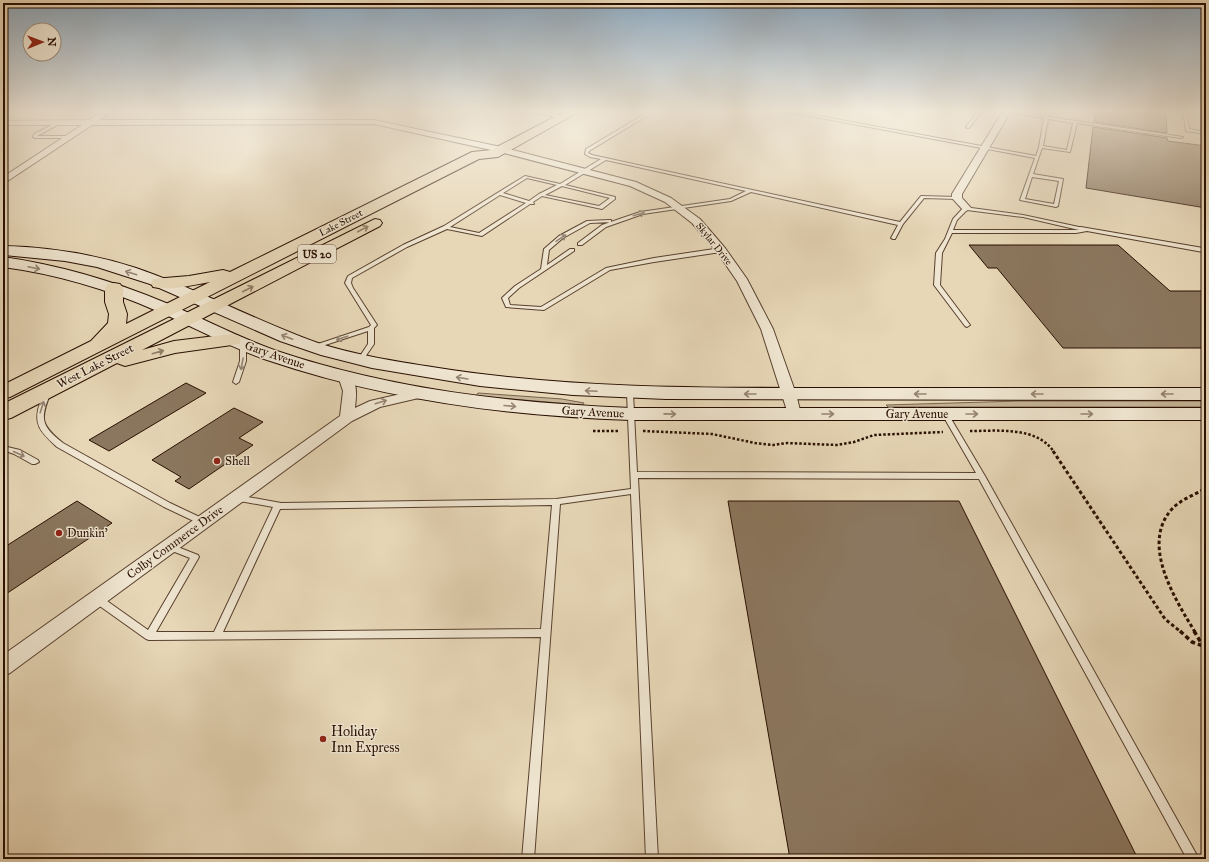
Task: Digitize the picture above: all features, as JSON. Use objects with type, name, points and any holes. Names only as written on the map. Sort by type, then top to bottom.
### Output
[{"type":"main road","name":"Lake Street","points":[[169,310],[476,155],[497,152],[494,161],[481,167]]},
{"type":"main road","name":"Lake Street","points":[[187,319],[420,200]]},
{"type":"main road","name":"Gary Avenue","points":[[3,250],[54,254],[101,263],[159,283],[314,347],[361,359],[478,380],[556,390],[630,393],[789,394],[1206,394]]},
{"type":"main road","points":[[159,283],[217,277],[279,255]]},
{"type":"main road","name":"Gary Avenue","points":[[7,264],[64,274],[114,288],[169,310],[237,342],[346,379],[449,399],[530,408],[631,414],[1206,414]]},
{"type":"main road","points":[[96,346],[117,324],[118,314],[114,302],[114,288]]},
{"type":"main road","name":"West Lake Street","points":[[3,393],[169,310]]},
{"type":"main road","name":"West Lake Street","points":[[3,413],[187,319]]},
{"type":"main road","points":[[93,367],[133,359],[174,347],[237,342]]},
{"type":"street","points":[[3,181],[48,151]]},
{"type":"street","name":"Skylar Drive","points":[[494,151],[633,184],[668,200],[696,221],[721,250],[743,281],[767,329],[789,394],[794,414]]},
{"type":"street","points":[[966,208],[957,198],[957,194],[983,151]]},
{"type":"street","points":[[346,379],[350,391],[347,418]]},
{"type":"street","name":"Colby Commerce Drive","points":[[3,667],[347,418],[376,404],[418,394]]},
{"type":"lane","points":[[587,151],[586,153],[591,156],[901,224]]},
{"type":"lane","points":[[1008,151],[1037,157]]},
{"type":"lane","points":[[1030,175],[1061,180],[1056,206],[1022,200],[1030,175],[1039,151]]},
{"type":"lane","points":[[446,227],[480,236],[541,196],[605,159]]},
{"type":"lane","points":[[361,359],[371,344],[371,328],[374,324],[348,283],[350,277],[405,246],[446,227],[526,177],[613,198],[600,208],[541,196]]},
{"type":"lane","points":[[580,244],[604,226],[642,213],[731,200],[750,191]]},
{"type":"lane","points":[[500,194],[532,202]]},
{"type":"lane","points":[[892,238],[901,224],[923,197],[957,198]]},
{"type":"lane","points":[[487,202],[496,204]]},
{"type":"lane","points":[[477,208],[486,210]]},
{"type":"lane","points":[[513,208],[520,210]]},
{"type":"lane","points":[[967,325],[937,285],[939,253],[955,219],[966,208],[1001,212],[1203,250]]},
{"type":"lane","points":[[469,213],[478,215]]},
{"type":"lane","points":[[503,214],[511,216]]},
{"type":"lane","points":[[459,219],[467,221]]},
{"type":"lane","points":[[494,219],[502,222]]},
{"type":"lane","points":[[543,270],[547,249],[561,237],[589,222],[620,220]]},
{"type":"lane","points":[[484,225],[494,228]]},
{"type":"lane","points":[[950,231],[1083,232],[1085,230],[1079,227]]},
{"type":"lane","points":[[572,250],[514,290],[505,298],[508,306],[542,310],[608,269],[654,260],[721,250]]},
{"type":"lane","points":[[314,347],[371,328]]},
{"type":"lane","points":[[236,382],[243,361],[237,342]]},
{"type":"lane","points":[[49,390],[39,417],[42,427],[48,436],[60,445],[167,505],[203,522]]},
{"type":"lane","points":[[630,393],[652,859]]},
{"type":"lane","points":[[945,414],[981,476],[1192,859]]},
{"type":"lane","points":[[3,448],[17,452],[35,462]]},
{"type":"lane","points":[[634,475],[981,476]]},
{"type":"lane","points":[[237,498],[278,505],[568,502],[635,491]]},
{"type":"lane","points":[[528,859],[556,502]]},
{"type":"lane","points":[[217,636],[278,505]]},
{"type":"lane","points":[[149,636],[195,557],[170,546]]},
{"type":"lane","points":[[96,599],[149,636],[546,633]]},
{"type":"path","points":[[667,431],[712,434],[755,443],[773,445],[787,443],[837,445],[854,442],[874,435],[931,432]]},
{"type":"path","points":[[976,431],[1027,434],[1044,440],[1054,452],[1165,619],[1192,642],[1203,646]]},
{"type":"path","points":[[1206,488],[1172,509],[1163,520],[1159,530],[1158,545],[1160,560],[1166,575],[1206,651]]},
{"type":"shaded area","points":[[478,393],[562,399],[584,403],[583,405],[476,396]]},
{"type":"shaded area","points":[[1020,401],[1206,401],[1206,407],[888,407],[886,405]]},
{"type":"building","points":[[1090,151],[1206,151],[1206,208],[1086,188]]},
{"type":"building","points":[[969,245],[1118,245],[1170,291],[1206,291],[1206,348],[1063,348],[997,268],[988,268]]},
{"type":"building","points":[[186,383],[206,393],[109,451],[89,440]]},
{"type":"building","name":"Shell","points":[[234,408],[263,422],[239,438],[253,445],[189,489],[175,481],[181,477],[152,460]]},
{"type":"building","points":[[77,501],[112,523],[3,596],[3,548]]},
{"type":"building","points":[[728,501],[959,501],[1138,859],[790,859]]},
{"type":"place","name":"Shell","points":[[217,461]]},
{"type":"place","name":"Dunkin'","points":[[59,533]]},
{"type":"place","name":"Holiday Inn Express","points":[[323,739]]}]
